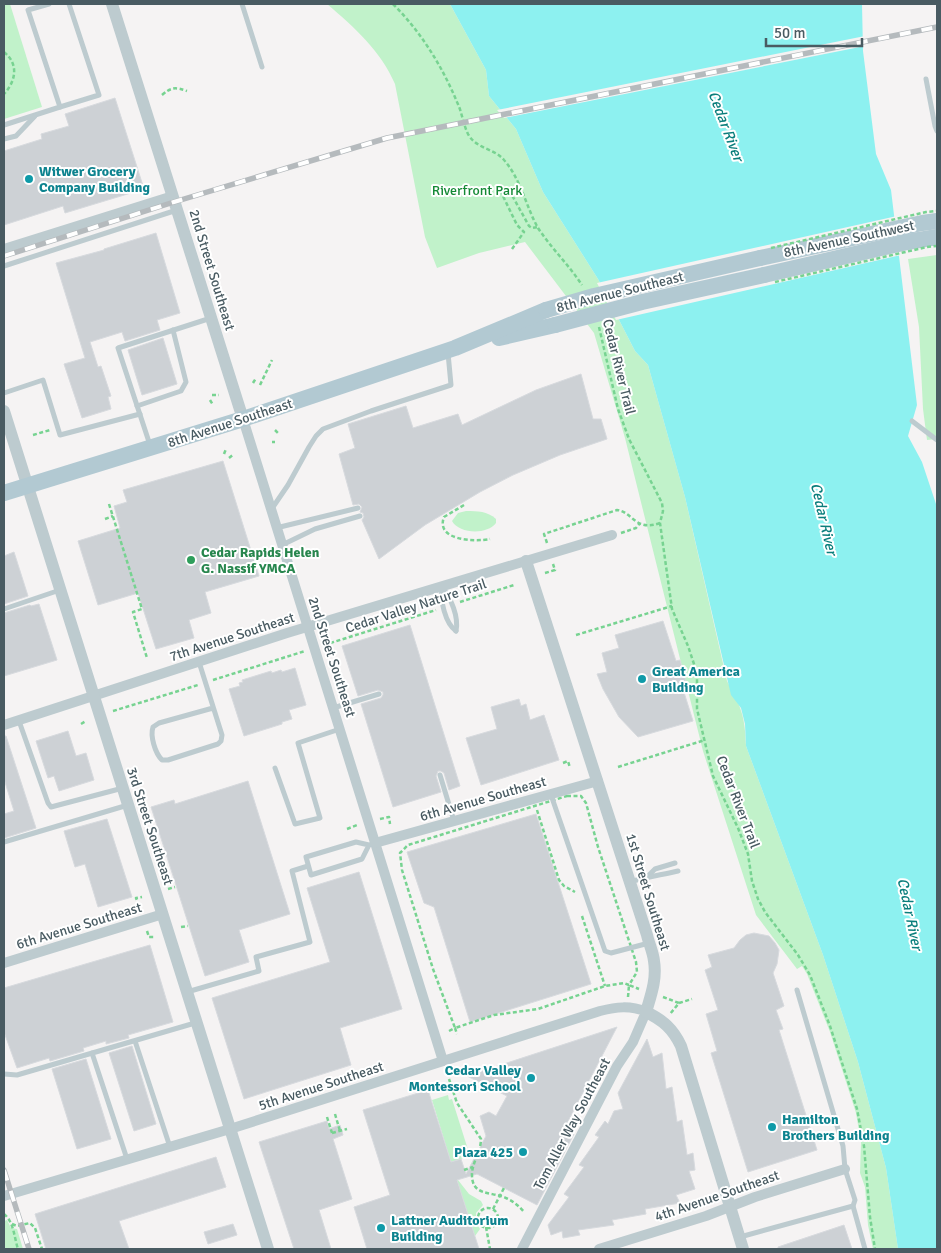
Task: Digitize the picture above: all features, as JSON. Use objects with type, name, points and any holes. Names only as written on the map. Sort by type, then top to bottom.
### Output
[{"type":"main road","name":"8th Avenue Southwest","points":[[760,258],[922,223],[937,222]]},
{"type":"main road","name":"8th Avenue Southwest","points":[[764,275],[907,242],[937,237]]},
{"type":"main road","name":"8th Avenue Southeast","points":[[4,494],[243,419],[451,349],[546,310],[594,296],[760,258]]},
{"type":"main road","name":"8th Avenue Southeast","points":[[451,349],[555,325],[642,302],[764,275]]},
{"type":"street","name":"2nd Street Southeast","points":[[112,4],[340,729],[372,844],[444,1061]]},
{"type":"street","points":[[4,249],[173,196]]},
{"type":"street","name":"3rd Street Southeast","points":[[4,411],[268,1249]]},
{"type":"street","name":"7th Avenue Southeast","points":[[4,725],[307,627],[612,535]]},
{"type":"street","name":"1st Street Southeast","points":[[526,561],[598,781],[654,961],[655,975],[653,988],[646,1012]]},
{"type":"street","name":"6th Avenue Southeast","points":[[372,844],[454,821],[552,797],[598,781]]},
{"type":"street","name":"6th Avenue Southeast","points":[[4,964],[163,914]]},
{"type":"street","name":"5th Avenue Southeast","points":[[4,1196],[230,1129],[611,1008],[628,1007],[646,1012]]},
{"type":"street","points":[[646,1012],[668,1026],[681,1046],[742,1243]]},
{"type":"street","name":"Tom Aller Way Southeast","points":[[522,1249],[617,1066],[637,1034],[646,1012]]},
{"type":"street","name":"4th Avenue Southeast","points":[[599,1249],[706,1216],[755,1197],[845,1169]]},
{"type":"lane","points":[[49,4],[28,10],[60,107]]},
{"type":"lane","points":[[4,125],[99,95],[69,4]]},
{"type":"lane","points":[[242,4],[262,67]]},
{"type":"lane","points":[[926,79],[937,131]]},
{"type":"lane","points":[[4,139],[16,136],[37,114]]},
{"type":"lane","points":[[4,266],[177,210]]},
{"type":"lane","points":[[151,448],[118,348],[211,318]]},
{"type":"lane","points":[[137,406],[181,391],[186,382],[173,330]]},
{"type":"lane","points":[[271,511],[288,485],[312,441],[323,429],[451,385],[451,349]]},
{"type":"lane","points":[[4,393],[43,380],[60,435],[140,414]]},
{"type":"lane","points":[[912,421],[937,440]]},
{"type":"lane","points":[[276,528],[358,508]]},
{"type":"lane","points":[[281,545],[315,529],[360,516]]},
{"type":"lane","points":[[442,586],[449,596],[457,625],[456,631],[451,628],[444,607],[441,597],[442,586]]},
{"type":"lane","points":[[4,609],[60,590]]},
{"type":"lane","points":[[199,662],[222,736],[218,744],[168,760],[162,760],[158,756],[151,732],[152,727],[213,708]]},
{"type":"lane","points":[[333,708],[379,694]]},
{"type":"lane","points":[[18,720],[51,807],[123,788]]},
{"type":"lane","points":[[275,768],[295,824],[320,818],[298,743],[340,729]]},
{"type":"lane","points":[[440,775],[454,821]]},
{"type":"lane","points":[[552,797],[605,951],[611,953],[649,943]]},
{"type":"lane","points":[[4,842],[128,805]]},
{"type":"lane","points":[[356,842],[372,844],[362,859],[311,875],[306,857],[356,842]]},
{"type":"lane","points":[[648,876],[655,869],[675,863]]},
{"type":"lane","points":[[187,992],[259,970],[256,957],[310,942],[292,871],[308,866]]},
{"type":"lane","points":[[629,882],[648,876],[678,871]]},
{"type":"lane","points":[[742,1243],[850,1207],[854,1200],[845,1169],[843,1146],[797,990]]},
{"type":"lane","points":[[4,1075],[17,1075],[197,1022]]},
{"type":"lane","points":[[135,1041],[170,1147]]},
{"type":"lane","points":[[92,1053],[127,1160]]},
{"type":"lane","points":[[850,1207],[866,1249]]},
{"type":"path","points":[[393,4],[414,26],[437,61],[457,100],[470,138],[479,146],[495,152],[506,161],[538,227],[581,283],[585,292]]},
{"type":"path","points":[[4,52],[15,66],[10,88],[4,94]]},
{"type":"path","points":[[162,95],[170,88],[187,91]]},
{"type":"path","points":[[512,250],[524,232],[517,225],[502,194],[502,190],[508,188],[529,226],[532,228],[538,227]]},
{"type":"path","name":"Cedar River Trail","points":[[599,326],[618,409],[629,439],[662,503],[664,511],[660,523],[672,606],[698,673],[696,709],[713,776],[738,828],[748,854],[752,881],[758,899],[810,975],[830,1026],[857,1109],[864,1146],[870,1218],[875,1249]]},
{"type":"path","points":[[260,385],[272,360]]},
{"type":"path","points":[[253,383],[256,378]]},
{"type":"path","points":[[212,395],[219,395]]},
{"type":"path","points":[[210,400],[213,405]]},
{"type":"path","points":[[33,435],[57,428]]},
{"type":"path","points":[[275,430],[279,434]]},
{"type":"path","points":[[224,454],[226,449]]},
{"type":"path","points":[[229,458],[234,454]]},
{"type":"path","points":[[109,504],[142,609],[133,612],[146,658]]},
{"type":"path","points":[[464,505],[444,517],[443,525],[445,530],[460,539],[481,541],[490,539]]},
{"type":"path","points":[[547,544],[544,534],[618,510],[640,523],[660,523]]},
{"type":"path","points":[[105,519],[113,516]]},
{"type":"path","points":[[612,535],[633,530],[640,523]]},
{"type":"path","points":[[545,574],[555,570],[552,562]]},
{"type":"path","name":"Cedar Valley Nature Trail","points":[[451,605],[514,585]]},
{"type":"path","points":[[576,635],[672,606]]},
{"type":"path","name":"Cedar Valley Nature Trail","points":[[323,646],[444,607]]},
{"type":"path","points":[[81,724],[86,721]]},
{"type":"path","points":[[618,768],[705,740]]},
{"type":"path","points":[[562,763],[568,761],[570,768]]},
{"type":"path","points":[[400,854],[408,845],[535,806],[552,797],[580,796],[586,803],[598,847],[636,962],[638,972],[629,985],[628,997]]},
{"type":"path","points":[[535,806],[559,880],[564,886],[574,890],[577,899]]},
{"type":"path","points":[[378,820],[388,817],[390,824]]},
{"type":"path","points":[[347,829],[356,826]]},
{"type":"path","points":[[398,848],[402,870],[433,969],[457,1034]]},
{"type":"path","points":[[168,889],[175,887]]},
{"type":"path","points":[[138,906],[136,898],[142,897]]},
{"type":"path","points":[[582,916],[605,986]]},
{"type":"path","points":[[181,927],[188,926]]},
{"type":"path","points":[[147,931],[149,937],[155,938]]},
{"type":"path","points":[[449,1031],[494,1015],[538,1009],[605,986],[624,983],[642,990]]},
{"type":"path","points":[[662,997],[680,1003]]},
{"type":"path","points":[[670,1014],[680,1003],[692,999]]},
{"type":"path","points":[[449,1078],[450,1091],[460,1110],[481,1139],[473,1167],[473,1182],[484,1193],[508,1199],[524,1212]]},
{"type":"path","points":[[336,1114],[340,1131]]},
{"type":"path","points":[[327,1117],[331,1134],[347,1129]]},
{"type":"path","points":[[464,1170],[473,1167]]},
{"type":"path","points":[[493,1209],[504,1188]]},
{"type":"path","points":[[487,1208],[493,1209],[498,1214],[498,1221],[494,1226],[486,1227],[480,1222],[480,1214],[487,1208]]},
{"type":"path","points":[[4,1214],[12,1224],[18,1249]]},
{"type":"path","points":[[12,1224],[17,1226],[30,1223],[35,1228],[42,1249]]},
{"type":"path","points":[[486,1227],[485,1233],[490,1249]]},
{"type":"green space","points":[[4,4],[10,4],[42,107],[4,119]]},
{"type":"green space","name":"Riverfront Park","points":[[327,4],[450,4],[486,70],[489,96],[516,129],[543,192],[598,279],[635,351],[648,365],[685,497],[727,681],[739,705],[745,726],[746,746],[823,955],[858,1062],[886,1168],[898,1249],[873,1249],[868,1225],[865,1187],[860,1173],[861,1143],[856,1113],[830,1032],[807,974],[802,966],[797,969],[756,915],[703,751],[625,438],[594,333],[525,242],[479,253],[437,268],[425,237],[395,84],[382,61],[366,40]]},
{"type":"green space","points":[[937,255],[937,439],[927,440],[923,409],[919,327],[908,259]]},
{"type":"green space","points":[[466,511],[486,513],[496,519],[496,523],[486,530],[467,531],[452,521],[458,513]]},
{"type":"green space","points":[[448,1095],[449,1100],[452,1099],[470,1156],[451,1162],[432,1100]]},
{"type":"green space","points":[[457,1180],[469,1194],[481,1201],[483,1205],[476,1213],[476,1223],[480,1229],[475,1236]]},
{"type":"green space","points":[[7,1220],[11,1228],[17,1229],[23,1249],[4,1249],[4,1221]]},
{"type":"water","name":"Cedar River","points":[[450,4],[862,4],[863,51],[876,154],[891,190],[917,405],[908,436],[922,462],[937,507],[937,1249],[898,1249],[886,1168],[858,1062],[823,955],[746,746],[745,724],[741,708],[731,695],[685,497],[648,365],[635,351],[598,279],[543,192],[516,129],[489,96],[486,70]]},
{"type":"pier","points":[[865,36],[865,46],[504,118],[497,110]]},
{"type":"pier","points":[[897,216],[901,255],[616,320],[597,283]]},
{"type":"building","points":[[115,98],[144,189],[65,213],[63,206],[4,225],[4,151],[42,139],[41,134],[69,126],[65,114]]},
{"type":"building","points":[[156,233],[180,313],[157,320],[160,330],[125,341],[122,332],[90,342],[98,367],[101,366],[111,396],[108,397],[111,409],[82,418],[64,364],[85,358],[56,263]]},
{"type":"building","points":[[163,338],[177,384],[142,395],[128,350]]},
{"type":"building","points":[[581,374],[593,419],[601,419],[607,439],[560,455],[513,475],[480,492],[425,525],[379,559],[362,520],[364,517],[363,513],[360,512],[362,507],[359,504],[353,505],[339,454],[355,448],[348,424],[406,406],[413,428],[458,414],[462,425],[536,390]]},
{"type":"building","name":"Cedar Rapids Helen G. Nassif YMCA","points":[[223,461],[259,576],[205,592],[211,613],[189,620],[194,638],[156,649],[138,593],[98,605],[78,541],[120,528],[114,506],[127,502],[123,490]]},
{"type":"building","points":[[14,552],[28,596],[4,604],[4,556]]},
{"type":"building","points":[[39,604],[57,660],[4,676],[4,613]]},
{"type":"building","name":"Great America Building","points":[[663,621],[676,661],[680,660],[687,685],[682,686],[693,721],[638,737],[619,717],[597,674],[607,672],[602,653],[619,648],[615,635]]},
{"type":"building","points":[[410,625],[460,786],[449,790],[444,773],[438,771],[436,776],[441,792],[393,807],[361,704],[381,698],[383,692],[378,690],[358,696],[342,646]]},
{"type":"building","points":[[295,668],[306,705],[289,710],[292,719],[282,722],[282,724],[244,736],[229,689],[240,686],[239,683],[243,682],[242,680],[271,671],[272,673],[281,670],[282,672]]},
{"type":"building","points":[[519,699],[521,706],[526,704],[530,720],[544,715],[559,760],[481,785],[466,738],[497,729],[491,707]]},
{"type":"building","points":[[68,731],[76,756],[86,753],[94,780],[59,791],[54,776],[48,778],[36,741]]},
{"type":"building","points":[[4,736],[6,736],[36,828],[4,838],[4,814],[14,811],[4,779]]},
{"type":"building","points":[[248,781],[290,914],[239,930],[249,962],[205,976],[151,807],[174,800],[175,804]]},
{"type":"building","points":[[536,814],[591,984],[470,1022],[434,907],[424,903],[407,852]]},
{"type":"building","points":[[107,819],[132,897],[98,907],[85,864],[75,867],[64,831]]},
{"type":"building","points":[[359,872],[402,1009],[340,1028],[351,1065],[244,1099],[212,998],[330,962],[307,888]]},
{"type":"building","points":[[754,933],[769,936],[779,950],[777,964],[773,973],[784,1006],[776,1010],[783,1029],[779,1030],[817,1150],[748,1172],[711,1053],[717,1051],[706,1014],[718,1010],[705,970],[712,967],[708,955],[734,948],[746,935]]},
{"type":"building","points":[[150,945],[173,1022],[128,1035],[129,1038],[106,1044],[106,1041],[83,1048],[84,1051],[50,1061],[49,1058],[17,1068],[4,1032],[4,988]]},
{"type":"building","points":[[617,1027],[564,1129],[574,1134],[537,1205],[477,1174],[457,1180],[479,1249],[367,1249],[354,1207],[390,1195],[363,1110],[428,1090],[451,1162],[461,1159],[466,1174],[486,1136],[480,1116],[489,1112],[496,1116],[507,1096],[467,1076]]},
{"type":"building","points":[[647,1039],[653,1057],[662,1053],[666,1089],[672,1087],[677,1122],[682,1120],[687,1155],[693,1153],[695,1170],[689,1171],[695,1189],[676,1195],[680,1203],[645,1209],[646,1214],[612,1220],[614,1225],[578,1230],[580,1235],[563,1238],[562,1231],[551,1235],[548,1225],[569,1197],[564,1194],[584,1167],[579,1165],[599,1137],[595,1135],[605,1121],[608,1124],[614,1111],[623,1109],[618,1093]]},
{"type":"building","points":[[132,1046],[156,1124],[134,1131],[109,1053]]},
{"type":"building","points":[[86,1059],[111,1139],[77,1149],[52,1069]]},
{"type":"building","points":[[327,1121],[329,1129],[340,1125],[343,1135],[333,1139],[352,1199],[319,1210],[331,1249],[294,1249],[259,1142]]},
{"type":"building","points":[[216,1157],[226,1187],[119,1221],[129,1249],[46,1249],[35,1214]]},
{"type":"building","points":[[233,1224],[237,1235],[208,1244],[204,1232]]},
{"type":"building","points":[[844,1225],[852,1249],[778,1249],[778,1247]]},
{"type":"railway","points":[[4,256],[174,202],[387,138],[937,27]]},
{"type":"railway","points":[[4,1170],[29,1249]]},
{"type":"place","name":"Witwer Grocery Company Building","points":[[29,179]]},
{"type":"place","name":"Cedar Rapids Helen G. Nassif YMCA","points":[[191,560]]},
{"type":"place","name":"Great America Building","points":[[642,679]]},
{"type":"place","name":"Cedar Valley Montessori School","points":[[531,1078]]},
{"type":"place","name":"Hamilton Brothers Building","points":[[772,1127]]},
{"type":"place","name":"Plaza 425","points":[[523,1152]]},
{"type":"place","name":"Lattner Auditorium Building","points":[[381,1228]]}]
